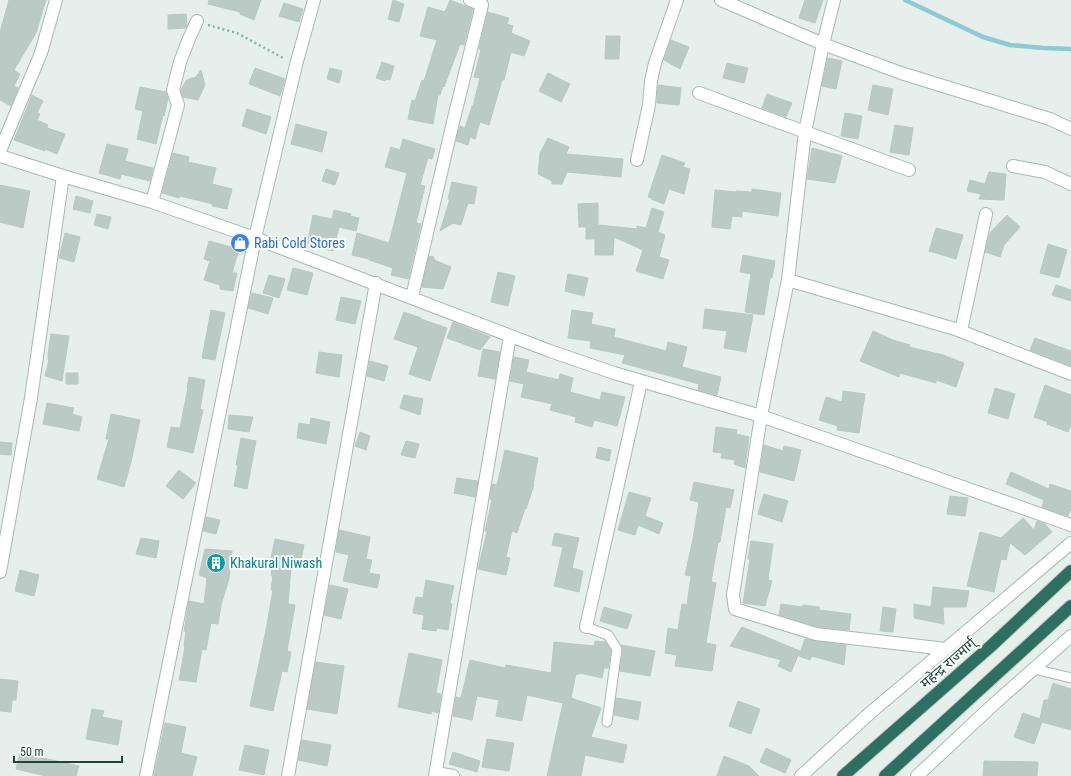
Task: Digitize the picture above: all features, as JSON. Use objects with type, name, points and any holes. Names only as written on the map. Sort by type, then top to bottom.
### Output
[{"type":"highway","name":"महेन्द्र राज्मार्ग्","points":[[843,776],[991,646],[1071,570]]},
{"type":"highway","points":[[885,776],[1071,606]]},
{"type":"street","points":[[0,150],[41,53],[56,0]]},
{"type":"street","points":[[146,776],[255,238],[296,65],[314,0]]},
{"type":"street","points":[[412,297],[483,3],[470,0]]},
{"type":"street","points":[[637,160],[649,105],[651,81],[677,0]]},
{"type":"street","points":[[721,0],[823,44],[901,73],[1050,119],[1071,129]]},
{"type":"street","points":[[834,0],[823,44],[805,132],[788,280],[761,416],[734,595],[735,609],[816,634],[946,649]]},
{"type":"street","points":[[152,202],[178,105],[173,90],[180,62],[197,21]]},
{"type":"street","points":[[699,93],[909,170]]},
{"type":"street","points":[[0,156],[152,202],[255,238],[376,283],[510,336],[607,371],[761,416],[1071,525]]},
{"type":"street","points":[[1013,166],[1045,172],[1071,184]]},
{"type":"street","points":[[0,572],[31,398],[63,176]]},
{"type":"street","points":[[961,331],[986,214]]},
{"type":"street","points":[[788,280],[961,331],[1071,374]]},
{"type":"street","points":[[288,776],[376,283]]},
{"type":"street","points":[[453,776],[436,774],[510,336]]},
{"type":"street","points":[[586,627],[641,382]]},
{"type":"street","points":[[801,776],[870,712],[1071,543]]},
{"type":"street","points":[[917,776],[1071,636]]},
{"type":"lane","points":[[586,627],[608,635],[618,649],[607,722]]},
{"type":"lane","points":[[1034,669],[1071,678]]},
{"type":"path","points":[[197,21],[238,33],[296,65]]},
{"type":"building","points":[[9,0],[46,0],[36,33],[14,70],[20,74],[14,86],[18,88],[11,106],[0,100],[0,32]]},
{"type":"building","points":[[209,0],[261,0],[254,20],[240,14],[240,12],[208,4]]},
{"type":"building","points":[[393,0],[404,4],[399,22],[388,19]]},
{"type":"building","points":[[450,0],[473,9],[464,45],[460,44],[444,87],[443,86],[440,95],[438,95],[433,124],[408,119],[412,100],[415,101],[422,80],[424,81],[437,40],[420,36],[428,7],[445,12]]},
{"type":"building","points":[[805,0],[823,0],[815,23],[799,18]]},
{"type":"building","points":[[284,3],[303,9],[299,22],[279,16]]},
{"type":"building","points":[[488,12],[509,18],[507,24],[513,26],[511,33],[530,41],[524,56],[511,52],[504,80],[502,80],[489,125],[480,122],[475,139],[470,137],[468,145],[456,141],[460,126],[465,128],[473,106],[480,78],[474,77]]},
{"type":"building","points":[[186,14],[186,28],[168,29],[168,15]]},
{"type":"building","points":[[606,36],[620,36],[619,59],[605,59]]},
{"type":"building","points":[[671,40],[689,47],[680,69],[664,60]]},
{"type":"building","points":[[828,58],[842,61],[836,89],[822,86]]},
{"type":"building","points":[[382,62],[394,66],[390,80],[387,79],[385,81],[376,78]]},
{"type":"building","points":[[727,63],[748,68],[744,83],[723,78]]},
{"type":"building","points":[[255,68],[285,79],[280,96],[249,84]]},
{"type":"building","points":[[330,68],[342,71],[339,83],[327,79]]},
{"type":"building","points":[[201,70],[205,85],[198,100],[183,97],[181,90],[186,81],[191,78],[195,78]]},
{"type":"building","points":[[548,73],[570,84],[561,102],[539,91]]},
{"type":"building","points":[[658,85],[681,88],[679,105],[657,103]]},
{"type":"building","points":[[873,85],[893,89],[888,115],[868,110]]},
{"type":"building","points":[[140,87],[166,92],[168,99],[156,144],[137,139],[143,111],[135,109]]},
{"type":"building","points":[[767,94],[792,103],[786,117],[762,108]]},
{"type":"building","points":[[32,95],[43,101],[37,113],[40,114],[37,120],[48,125],[47,128],[65,134],[57,154],[14,140]]},
{"type":"building","points":[[247,109],[271,117],[266,134],[242,126]]},
{"type":"building","points":[[845,113],[862,116],[858,139],[841,136]]},
{"type":"building","points":[[296,124],[327,132],[322,152],[291,144]]},
{"type":"building","points":[[895,125],[913,128],[909,155],[890,152]]},
{"type":"building","points":[[548,138],[569,147],[566,154],[623,159],[621,177],[567,172],[562,184],[552,184],[552,181],[538,174],[540,153]]},
{"type":"building","points":[[403,139],[435,149],[432,159],[428,158],[420,185],[425,186],[416,223],[421,224],[408,279],[391,275],[393,268],[369,259],[352,255],[357,233],[389,243],[407,173],[385,167],[391,147],[400,150]]},
{"type":"building","points":[[107,144],[128,149],[125,161],[153,168],[150,181],[121,174],[120,179],[99,173]]},
{"type":"building","points":[[812,148],[842,156],[835,183],[807,179]]},
{"type":"building","points":[[173,153],[189,157],[188,162],[216,168],[212,184],[232,189],[227,209],[212,206],[213,204],[180,196],[179,198],[162,193]]},
{"type":"building","points":[[662,155],[685,163],[683,167],[690,169],[684,194],[669,189],[664,204],[648,197]]},
{"type":"building","points":[[326,169],[339,173],[335,185],[322,181]]},
{"type":"building","points":[[989,172],[1006,174],[1004,200],[979,199],[981,194],[967,191],[970,180],[985,184]]},
{"type":"building","points":[[452,182],[477,187],[474,204],[468,203],[461,225],[453,223],[440,231],[450,199],[448,199]]},
{"type":"building","points":[[0,185],[30,191],[23,228],[0,222]]},
{"type":"building","points":[[752,189],[781,193],[778,216],[742,211],[742,217],[732,216],[730,229],[712,227],[715,190],[752,192]]},
{"type":"building","points":[[76,196],[93,201],[90,213],[73,209]]},
{"type":"building","points":[[598,203],[598,225],[637,229],[637,226],[646,228],[652,208],[664,212],[658,232],[665,235],[659,257],[669,260],[663,279],[636,271],[643,250],[614,237],[613,255],[595,255],[595,239],[586,239],[586,227],[579,227],[578,204]]},
{"type":"building","points":[[334,210],[351,214],[350,216],[359,218],[356,231],[339,227],[333,251],[307,245],[313,215],[332,219]]},
{"type":"building","points":[[97,214],[111,217],[108,229],[94,225]]},
{"type":"building","points":[[1007,215],[1020,227],[1004,245],[1000,257],[985,252],[990,233]]},
{"type":"building","points":[[936,228],[963,235],[956,259],[929,251]]},
{"type":"building","points":[[65,233],[80,237],[74,262],[59,258]]},
{"type":"building","points":[[209,241],[239,249],[232,273],[237,273],[233,291],[220,289],[220,285],[204,280],[210,261],[204,259]]},
{"type":"building","points":[[1048,244],[1067,250],[1059,278],[1040,273]]},
{"type":"building","points":[[743,255],[775,261],[772,278],[770,278],[764,315],[745,312],[751,274],[740,272]]},
{"type":"building","points":[[429,256],[434,257],[434,260],[451,267],[443,289],[422,287]]},
{"type":"building","points":[[293,268],[313,273],[307,295],[287,290]]},
{"type":"building","points":[[498,272],[515,276],[508,306],[491,302]]},
{"type":"building","points":[[568,274],[588,278],[584,296],[565,291]]},
{"type":"building","points":[[269,275],[285,279],[279,298],[263,293]]},
{"type":"building","points":[[1056,285],[1071,290],[1071,301],[1052,295]]},
{"type":"building","points":[[252,293],[273,298],[268,314],[248,308]]},
{"type":"building","points":[[341,297],[361,301],[355,324],[336,320]]},
{"type":"building","points":[[705,309],[753,315],[746,352],[724,348],[727,331],[703,328]]},
{"type":"building","points":[[211,310],[225,313],[215,360],[202,358]]},
{"type":"building","points":[[572,310],[593,313],[591,324],[615,329],[614,337],[666,351],[668,342],[687,347],[682,367],[721,377],[717,395],[698,390],[699,384],[622,363],[625,355],[590,348],[591,341],[568,338]]},
{"type":"building","points":[[404,312],[447,328],[430,381],[409,374],[418,347],[394,339]]},
{"type":"building","points":[[453,322],[490,337],[480,350],[447,338]]},
{"type":"building","points":[[873,331],[893,340],[910,345],[909,347],[943,355],[964,363],[956,387],[936,380],[936,383],[900,373],[899,377],[860,361]]},
{"type":"building","points":[[51,334],[69,336],[62,381],[45,376],[49,360],[48,354]]},
{"type":"building","points":[[1035,338],[1071,351],[1071,366],[1030,350]]},
{"type":"building","points":[[483,349],[500,352],[495,379],[478,376]]},
{"type":"building","points":[[319,352],[342,355],[339,377],[316,373]]},
{"type":"building","points":[[514,357],[529,360],[526,372],[559,380],[560,374],[573,378],[570,392],[600,400],[602,392],[625,397],[617,426],[594,420],[592,427],[575,422],[576,417],[550,410],[552,404],[521,397],[524,384],[510,381]]},
{"type":"building","points":[[370,361],[388,366],[384,381],[367,376]]},
{"type":"building","points":[[66,373],[78,373],[78,384],[66,384]]},
{"type":"building","points":[[189,377],[205,380],[200,409],[203,410],[193,453],[167,447],[171,427],[180,428]]},
{"type":"building","points":[[1045,385],[1071,395],[1071,425],[1068,432],[1034,417]]},
{"type":"building","points":[[995,388],[1015,394],[1008,419],[988,413]]},
{"type":"building","points":[[843,391],[865,394],[859,433],[837,430],[838,426],[819,420],[826,397],[842,402]]},
{"type":"building","points":[[404,395],[423,399],[420,415],[400,408]]},
{"type":"building","points":[[47,403],[74,408],[72,414],[82,417],[79,431],[43,424]]},
{"type":"building","points":[[111,414],[140,420],[124,487],[97,479],[109,439],[106,439]]},
{"type":"building","points":[[229,415],[253,417],[249,432],[228,429]]},
{"type":"building","points":[[311,418],[330,422],[326,444],[297,438],[299,423],[310,425]]},
{"type":"building","points":[[716,427],[737,430],[736,434],[749,437],[745,468],[734,464],[735,460],[721,458],[722,453],[713,452]]},
{"type":"building","points":[[360,432],[370,436],[366,450],[355,446]]},
{"type":"building","points":[[241,438],[256,441],[247,489],[234,486]]},
{"type":"building","points":[[406,441],[419,444],[415,458],[401,455]]},
{"type":"building","points":[[0,442],[12,443],[11,455],[0,454]]},
{"type":"building","points":[[764,445],[783,451],[784,446],[801,450],[794,481],[760,472]]},
{"type":"building","points":[[598,447],[611,450],[609,461],[596,458]]},
{"type":"building","points":[[505,450],[538,458],[534,485],[526,509],[525,508],[517,533],[512,531],[506,557],[510,558],[506,575],[478,569],[487,532],[485,531],[492,500],[490,499],[492,484],[497,485]]},
{"type":"building","points":[[179,470],[196,483],[183,499],[166,486]]},
{"type":"building","points":[[1011,472],[1049,489],[1050,484],[1071,491],[1071,508],[1068,516],[1042,507],[1044,500],[1006,484]]},
{"type":"building","points":[[457,478],[478,481],[475,497],[454,493]]},
{"type":"building","points":[[694,482],[734,490],[730,508],[726,507],[711,582],[716,583],[706,643],[716,645],[712,671],[675,666],[677,655],[665,653],[668,628],[678,630],[682,604],[687,605],[691,576],[685,575],[699,502],[690,500]]},
{"type":"building","points":[[629,492],[651,498],[645,516],[663,523],[659,534],[638,525],[635,535],[618,530]]},
{"type":"building","points":[[764,494],[788,501],[782,522],[758,514]]},
{"type":"building","points":[[950,496],[968,498],[965,516],[947,514]]},
{"type":"building","points":[[206,517],[220,520],[216,534],[203,531]]},
{"type":"building","points":[[1023,518],[1034,530],[1037,521],[1045,524],[1052,532],[1025,555],[1010,543],[1006,560],[1001,559],[994,592],[967,586],[980,532],[1001,538]]},
{"type":"building","points":[[339,530],[370,537],[366,559],[372,560],[369,573],[380,575],[377,588],[343,581],[349,555],[336,552]]},
{"type":"building","points":[[555,533],[579,538],[572,568],[583,571],[579,592],[554,586],[563,547],[552,545]]},
{"type":"building","points":[[141,538],[159,541],[156,558],[136,554]]},
{"type":"building","points":[[275,539],[304,545],[299,569],[291,567],[288,604],[295,605],[287,651],[291,652],[287,672],[282,671],[273,711],[250,706],[273,590],[271,590],[273,576],[271,576],[273,563],[270,563]]},
{"type":"building","points":[[751,541],[773,544],[768,580],[772,581],[765,606],[743,603],[750,559],[748,559]]},
{"type":"building","points":[[205,549],[232,551],[229,579],[221,605],[218,624],[211,623],[206,650],[202,649],[196,682],[179,680],[185,647],[186,631],[184,631],[189,601],[204,604],[207,578],[199,575]]},
{"type":"building","points":[[20,570],[39,575],[34,596],[15,591]]},
{"type":"building","points":[[426,580],[454,586],[450,603],[452,604],[448,630],[437,628],[436,631],[422,629],[424,615],[413,613],[416,597],[423,598]]},
{"type":"building","points":[[330,585],[348,589],[341,619],[324,615]]},
{"type":"building","points":[[933,587],[969,591],[966,607],[943,607],[944,624],[914,618],[914,604],[931,607]]},
{"type":"building","points":[[781,604],[802,607],[803,605],[819,607],[819,610],[851,614],[849,630],[818,627],[779,615]]},
{"type":"building","points":[[604,607],[632,615],[627,629],[600,621]]},
{"type":"building","points":[[883,607],[896,609],[893,632],[880,631]]},
{"type":"building","points":[[742,627],[800,651],[791,672],[778,666],[781,660],[730,646]]},
{"type":"building","points":[[805,639],[846,645],[844,665],[812,656],[810,660],[799,656]]},
{"type":"building","points":[[595,641],[606,642],[611,650],[608,668],[604,668],[602,678],[580,673],[576,674],[571,698],[601,708],[591,737],[627,745],[623,763],[585,755],[581,776],[547,776],[563,703],[527,695],[522,721],[496,716],[499,700],[477,696],[472,720],[453,716],[456,697],[461,698],[470,660],[505,668],[506,665],[551,673],[554,642],[594,646]]},
{"type":"building","points":[[621,645],[655,651],[650,676],[620,671],[623,650]]},
{"type":"building","points":[[409,653],[442,660],[436,693],[441,694],[438,713],[432,711],[431,714],[398,707]]},
{"type":"building","points":[[316,662],[344,666],[337,714],[307,709]]},
{"type":"building","points":[[0,679],[18,681],[16,700],[12,700],[11,712],[0,711]]},
{"type":"building","points":[[1053,683],[1071,689],[1071,730],[1042,722],[1034,744],[1014,737],[1023,713],[1040,719],[1044,700],[1048,700]]},
{"type":"building","points":[[616,698],[641,702],[638,720],[614,715]]},
{"type":"building","points":[[738,701],[760,709],[751,734],[729,726]]},
{"type":"building","points":[[92,709],[104,711],[102,717],[122,721],[118,745],[86,739]]},
{"type":"building","points":[[165,723],[186,727],[181,753],[197,757],[192,776],[154,776]]},
{"type":"building","points":[[487,739],[514,743],[509,771],[482,767]]},
{"type":"building","points":[[302,740],[331,745],[327,766],[298,760]]},
{"type":"building","points":[[245,745],[269,750],[264,775],[239,770]]},
{"type":"building","points":[[766,748],[791,760],[785,773],[760,762]]},
{"type":"building","points":[[453,752],[480,761],[477,772],[449,764]]},
{"type":"building","points":[[20,753],[79,766],[76,776],[46,776],[16,769]]},
{"type":"building","points":[[724,756],[749,766],[759,776],[717,776]]},
{"type":"building","points":[[984,761],[1038,762],[1037,776],[983,776]]},
{"type":"waterway","points":[[905,0],[983,37],[1010,45],[1071,49]]},
{"type":"place","name":"Rabi Cold Stores","points":[[240,243]]},
{"type":"place","name":"Khakural Niwash","points":[[216,563]]}]
